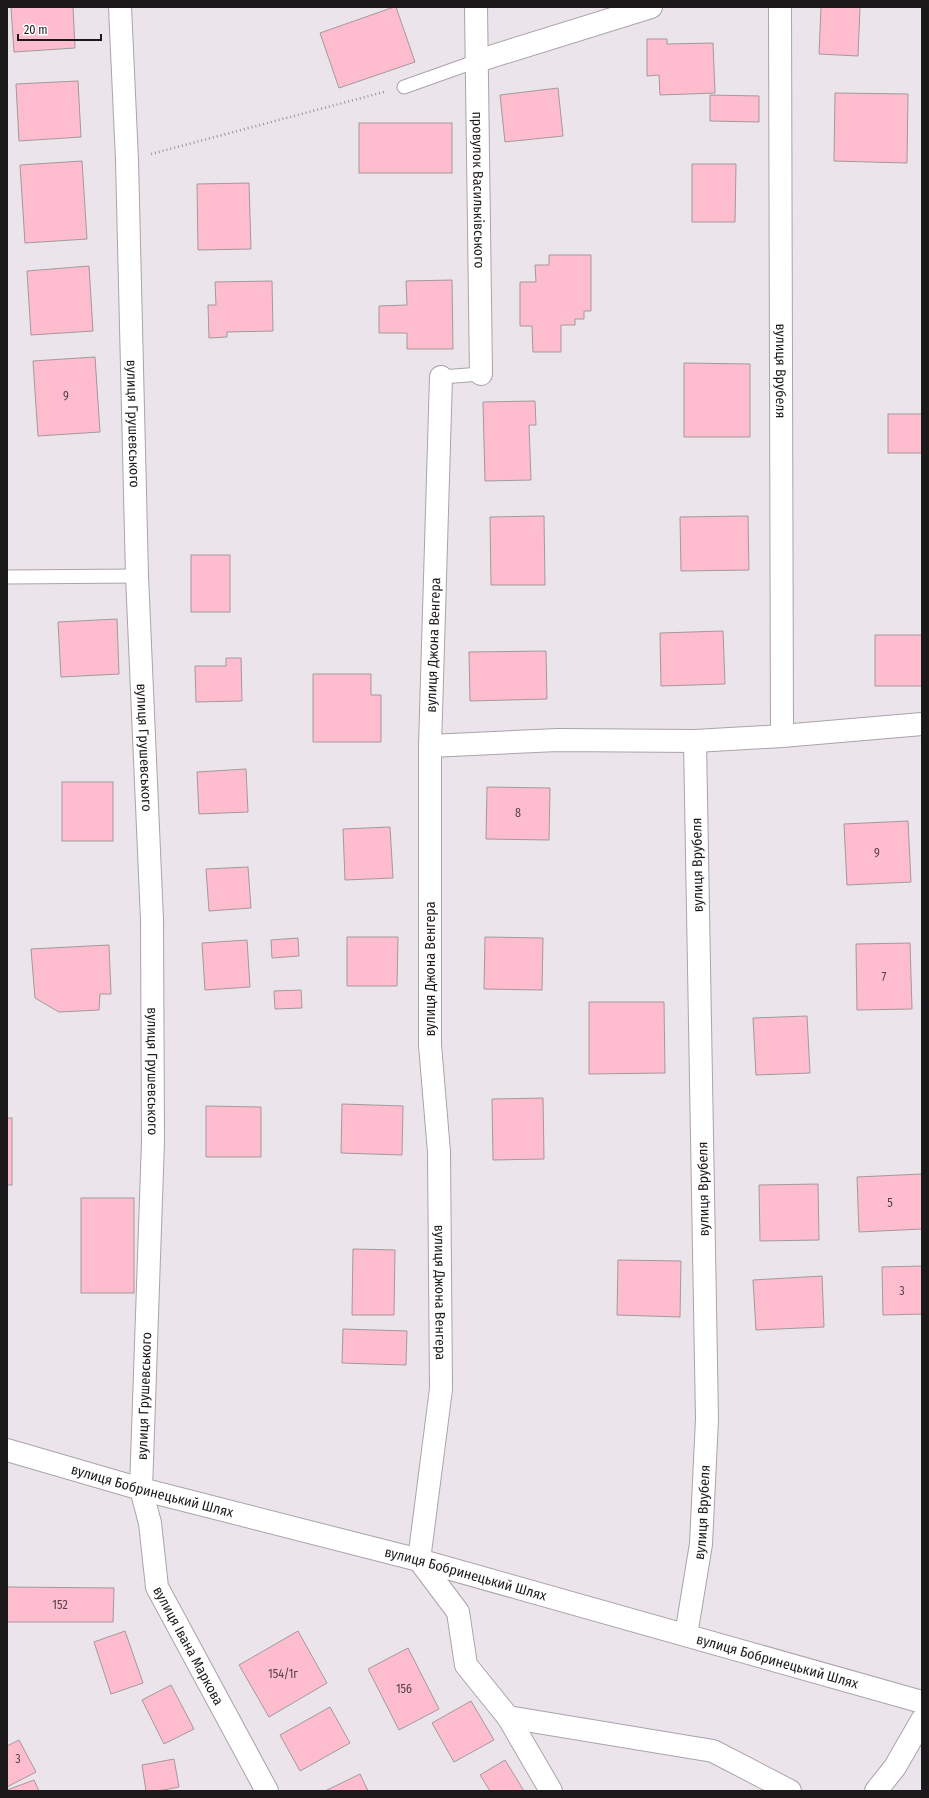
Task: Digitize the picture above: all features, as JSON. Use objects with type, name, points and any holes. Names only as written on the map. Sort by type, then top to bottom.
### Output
[{"type":"street","name":"вулиця Грушевського","points":[[120,7],[127,160],[137,576],[152,920],[153,1141],[141,1489]]},
{"type":"street","name":"провулок Васильківського","points":[[476,7],[481,374]]},
{"type":"street","points":[[477,61],[651,7]]},
{"type":"street","name":"вулиця Врубеля","points":[[780,7],[782,736]]},
{"type":"street","name":"вулиця Джона Венгера","points":[[419,1560],[440,1389],[439,1152],[430,1045],[430,746],[441,377]]},
{"type":"street","points":[[430,746],[558,740],[695,741],[782,736],[922,724]]},
{"type":"street","name":"вулиця Врубеля","points":[[686,1635],[701,1544],[708,1419],[695,741]]},
{"type":"street","name":"вулиця Бобринецький Шлях","points":[[7,1450],[141,1489],[419,1560],[922,1702]]},
{"type":"street","name":"вулиця Івана Маркова","points":[[141,1489],[150,1523],[157,1587],[267,1791]]},
{"type":"street","points":[[419,1560],[458,1612],[466,1665],[508,1717],[551,1791]]},
{"type":"street","points":[[508,1717],[713,1751],[790,1791]]},
{"type":"street","points":[[876,1791],[895,1767],[922,1720]]},
{"type":"lane","points":[[404,87],[477,61]]},
{"type":"lane","points":[[441,377],[481,374]]},
{"type":"lane","points":[[7,577],[137,576]]},
{"type":"path","points":[[127,160],[404,87]]},
{"type":"building","points":[[11,7],[73,7],[75,48],[14,52]]},
{"type":"building","points":[[396,7],[415,62],[339,88],[320,33]]},
{"type":"building","points":[[821,7],[860,7],[858,56],[819,54]]},
{"type":"building","points":[[647,39],[667,39],[667,44],[713,43],[715,93],[660,95],[659,75],[647,76]]},
{"type":"building","points":[[78,81],[81,137],[19,141],[16,84]]},
{"type":"building","points":[[558,88],[563,136],[505,142],[500,95]]},
{"type":"building","points":[[835,93],[908,94],[907,163],[834,161]]},
{"type":"building","points":[[710,95],[759,96],[759,122],[710,121]]},
{"type":"building","points":[[359,123],[452,123],[452,173],[359,173]]},
{"type":"building","points":[[82,161],[87,239],[25,243],[20,165]]},
{"type":"building","points":[[692,164],[736,164],[735,222],[692,222]]},
{"type":"building","points":[[249,183],[251,249],[198,250],[197,184]]},
{"type":"building","points":[[549,255],[591,255],[591,311],[584,311],[584,319],[575,319],[575,325],[561,325],[561,352],[533,352],[532,326],[520,326],[520,282],[536,282],[535,265],[549,265]]},
{"type":"building","points":[[89,266],[93,331],[31,335],[27,271]]},
{"type":"building","points":[[452,280],[453,349],[407,349],[407,333],[379,333],[379,306],[407,305],[406,281]]},
{"type":"building","points":[[272,281],[273,331],[227,332],[227,337],[209,338],[208,305],[216,305],[215,282]]},
{"type":"building","points":[[95,357],[100,432],[38,436],[33,361]]},
{"type":"building","points":[[684,363],[750,364],[750,437],[684,437]]},
{"type":"building","points":[[535,401],[536,425],[529,425],[531,480],[485,481],[483,402]]},
{"type":"building","points":[[888,414],[922,414],[922,453],[888,453]]},
{"type":"building","points":[[544,516],[545,585],[491,585],[490,517]]},
{"type":"building","points":[[748,516],[749,570],[681,571],[680,517]]},
{"type":"building","points":[[191,555],[230,555],[230,612],[191,612]]},
{"type":"building","points":[[117,619],[119,674],[61,677],[58,622]]},
{"type":"building","points":[[723,631],[725,684],[661,686],[660,633]]},
{"type":"building","points":[[875,635],[922,635],[922,686],[875,686]]},
{"type":"building","points":[[546,651],[547,699],[470,701],[469,652]]},
{"type":"building","points":[[226,658],[241,658],[242,701],[196,702],[195,666],[226,666]]},
{"type":"building","points":[[313,674],[371,674],[371,695],[381,695],[381,742],[313,742]]},
{"type":"building","points":[[246,769],[248,812],[199,814],[197,772]]},
{"type":"building","points":[[62,782],[113,782],[113,841],[62,841]]},
{"type":"building","points":[[487,787],[550,788],[549,840],[486,839]]},
{"type":"building","points":[[908,821],[911,882],[847,885],[844,824]]},
{"type":"building","points":[[390,827],[393,878],[345,880],[343,829]]},
{"type":"building","points":[[248,867],[251,908],[209,911],[206,869]]},
{"type":"building","points":[[347,937],[398,937],[397,986],[347,986]]},
{"type":"building","points":[[485,937],[543,938],[542,990],[484,989]]},
{"type":"building","points":[[298,938],[299,956],[272,958],[271,940]]},
{"type":"building","points":[[247,940],[250,987],[205,990],[202,943]]},
{"type":"building","points":[[910,943],[912,1009],[857,1010],[856,944]]},
{"type":"building","points":[[109,945],[111,994],[100,994],[99,1010],[59,1012],[35,998],[31,949]]},
{"type":"building","points":[[301,990],[302,1008],[275,1009],[274,991]]},
{"type":"building","points":[[589,1002],[664,1002],[665,1073],[589,1074]]},
{"type":"building","points":[[807,1016],[810,1073],[756,1075],[753,1018]]},
{"type":"building","points":[[543,1098],[544,1159],[493,1160],[492,1099]]},
{"type":"building","points":[[342,1104],[403,1106],[402,1155],[341,1153]]},
{"type":"building","points":[[206,1106],[261,1107],[261,1157],[206,1157]]},
{"type":"building","points":[[7,1118],[12,1118],[12,1185],[7,1185]]},
{"type":"building","points":[[922,1174],[922,1229],[859,1232],[857,1177]]},
{"type":"building","points":[[818,1184],[819,1240],[760,1241],[759,1185]]},
{"type":"building","points":[[81,1198],[134,1198],[134,1293],[81,1293]]},
{"type":"building","points":[[353,1249],[395,1250],[394,1315],[352,1315]]},
{"type":"building","points":[[618,1260],[681,1261],[680,1317],[617,1315]]},
{"type":"building","points":[[922,1266],[922,1314],[883,1315],[882,1267]]},
{"type":"building","points":[[822,1276],[824,1327],[756,1330],[753,1280]]},
{"type":"building","points":[[343,1329],[407,1331],[406,1365],[342,1363]]},
{"type":"building","points":[[7,1587],[114,1588],[113,1622],[7,1622]]},
{"type":"building","points":[[125,1631],[143,1683],[111,1694],[94,1642]]},
{"type":"building","points":[[298,1631],[327,1683],[269,1717],[239,1665]]},
{"type":"building","points":[[408,1648],[439,1709],[399,1730],[368,1669]]},
{"type":"building","points":[[171,1685],[194,1729],[164,1744],[142,1700]]},
{"type":"building","points":[[471,1701],[494,1740],[454,1762],[432,1723]]},
{"type":"building","points":[[330,1707],[350,1743],[300,1771],[280,1735]]},
{"type":"building","points":[[19,1740],[36,1772],[7,1787],[7,1746]]},
{"type":"building","points":[[174,1759],[179,1787],[158,1791],[146,1791],[142,1765]]},
{"type":"building","points":[[505,1760],[524,1791],[490,1791],[480,1775]]},
{"type":"building","points":[[360,1774],[368,1791],[325,1791]]},
{"type":"building","points":[[34,1780],[39,1791],[7,1791],[7,1790]]}]
